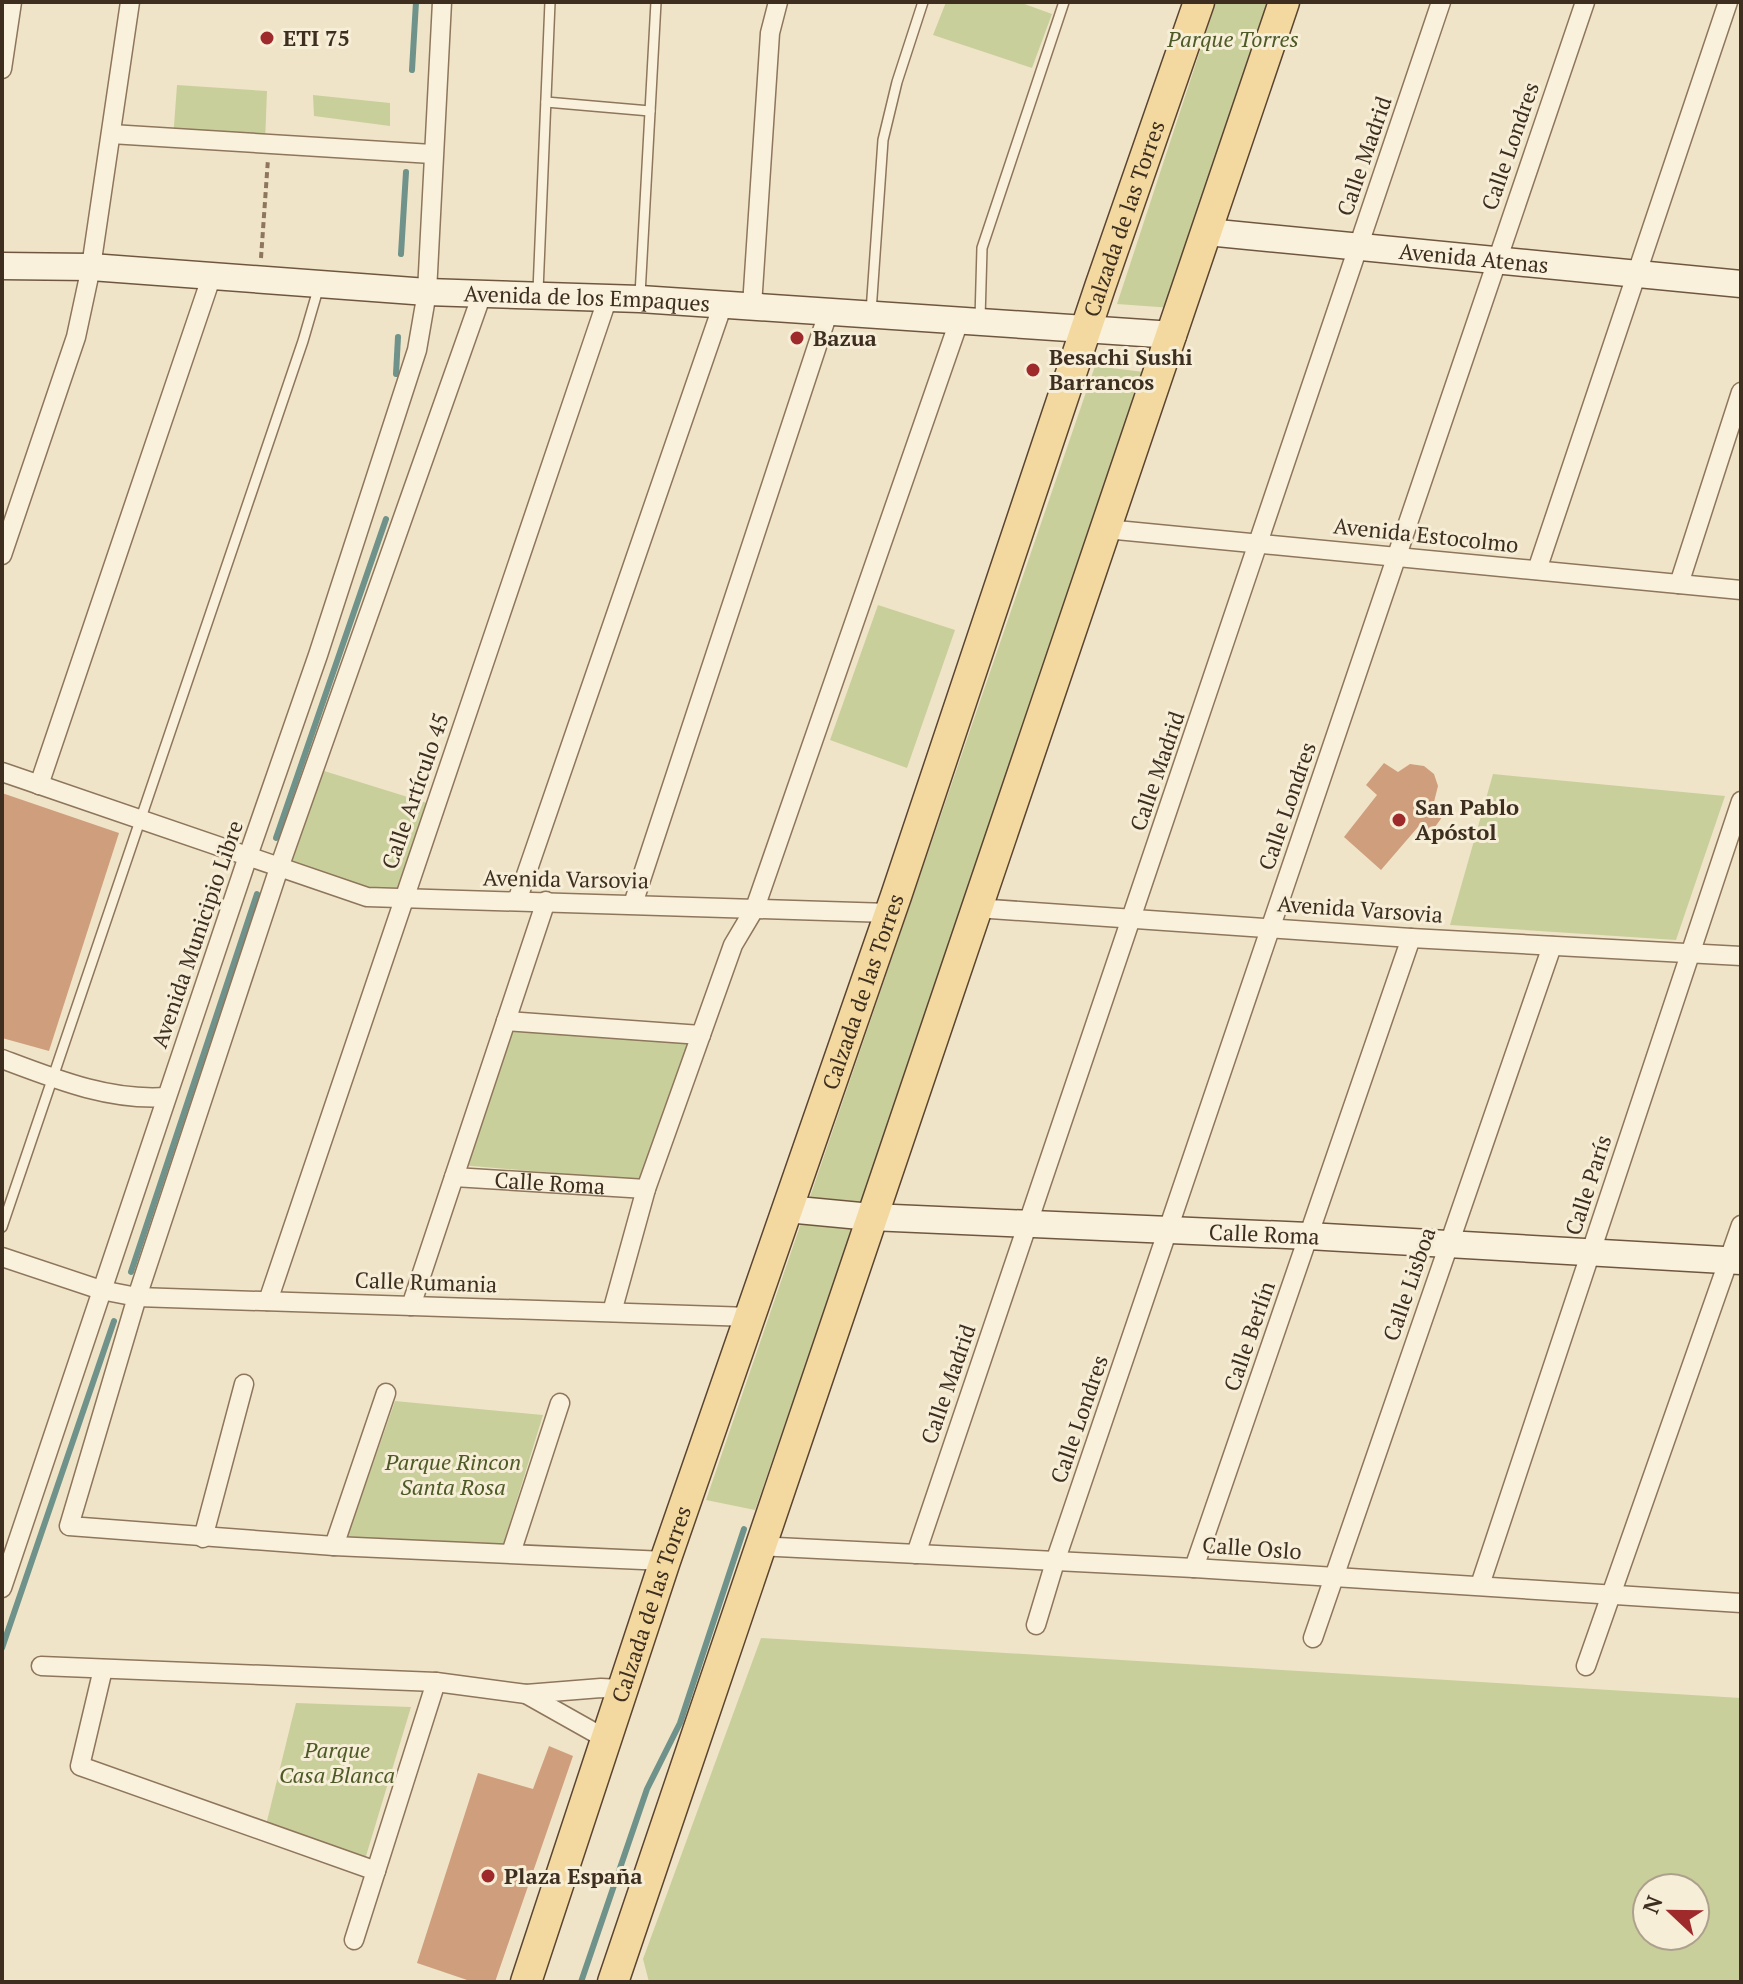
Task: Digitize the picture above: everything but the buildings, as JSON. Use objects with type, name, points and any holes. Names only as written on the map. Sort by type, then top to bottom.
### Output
[{"type":"main road","name":"Calzada de las Torres","points":[[526,1982],[665,1561],[1199,2]]},
{"type":"main road","points":[[618,1976],[759,1546],[1284,2]]},
{"type":"street","points":[[2,69],[12,2]]},
{"type":"street","points":[[2,555],[76,337],[91,267],[130,2]]},
{"type":"street","name":"Avenida Municipio Libre","points":[[2,1588],[379,472],[417,350],[427,292],[442,2]]},
{"type":"street","points":[[752,306],[770,33],[778,2]]},
{"type":"street","name":"Calle Madrid","points":[[916,1554],[1441,2]]},
{"type":"street","name":"Calle Londres","points":[[1036,1625],[1585,2]]},
{"type":"street","points":[[1537,570],[1728,2]]},
{"type":"street","points":[[111,134],[432,154]]},
{"type":"street","name":"Avenida Atenas","points":[[1207,232],[1741,284]]},
{"type":"street","name":"Avenida de los Empaques","points":[[2,266],[91,267],[427,292],[608,297],[1173,335]]},
{"type":"street","points":[[39,785],[211,278]]},
{"type":"street","points":[[482,294],[279,868],[137,1297],[69,1526],[334,1546],[665,1561]]},
{"type":"street","name":"Calle Artículo 45","points":[[268,1301],[608,297]]},
{"type":"street","points":[[517,901],[723,304]]},
{"type":"street","points":[[633,904],[828,313]]},
{"type":"street","points":[[612,1312],[646,1189],[733,945],[755,908],[970,322]]},
{"type":"street","points":[[1679,584],[1741,392]]},
{"type":"street","name":"Avenida Estocolmo","points":[[1106,529],[1741,590]]},
{"type":"street","name":"Avenida Varsovia","points":[[2,772],[367,897],[889,913]]},
{"type":"street","name":"Calle París","points":[[1480,1585],[1741,801]]},
{"type":"street","points":[[411,1306],[546,901]]},
{"type":"street","name":"Avenida Varsovia","points":[[976,908],[1411,938],[1741,956]]},
{"type":"street","name":"Calle Berlín","points":[[1194,1568],[1411,938]]},
{"type":"street","name":"Calle Lisboa","points":[[1313,1638],[1552,946]]},
{"type":"street","points":[[506,1021],[701,1035]]},
{"type":"street","points":[[2,1059],[52,1078],[114,1095],[166,1097]]},
{"type":"street","name":"Calle Roma","points":[[454,1177],[646,1189]]},
{"type":"street","name":"Calle Roma","points":[[787,1209],[871,1217],[1170,1229],[1735,1260]]},
{"type":"street","points":[[1586,1666],[1735,1260],[1741,1225]]},
{"type":"street","name":"Calle Rumania","points":[[2,1257],[101,1290],[137,1297],[750,1317]]},
{"type":"street","points":[[203,1538],[244,1384]]},
{"type":"street","points":[[334,1546],[386,1393]]},
{"type":"street","points":[[511,1553],[560,1403]]},
{"type":"street","name":"Calle Oslo","points":[[759,1546],[1194,1568],[1741,1603]]},
{"type":"street","points":[[41,1666],[436,1682],[526,1694],[622,1689]]},
{"type":"street","points":[[103,1669],[80,1766],[376,1871]]},
{"type":"street","points":[[354,1940],[436,1682]]},
{"type":"street","points":[[526,1694],[606,1739]]},
{"type":"lane","points":[[538,295],[550,2]]},
{"type":"lane","points":[[640,299],[656,2]]},
{"type":"lane","points":[[871,316],[883,140],[897,82],[923,2]]},
{"type":"lane","points":[[970,322],[982,248],[1064,2]]},
{"type":"lane","points":[[546,102],[650,111]]},
{"type":"lane","points":[[2,1227],[319,286]]},
{"type":"path","points":[[260,281],[269,144]]},
{"type":"green space","points":[[946,2],[1019,2],[1052,14],[1032,68],[933,35]]},
{"type":"green space","name":"Parque Torres","points":[[1216,2],[1275,2],[1172,308],[1117,304]]},
{"type":"green space","points":[[177,85],[267,91],[265,143],[173,139]]},
{"type":"green space","points":[[313,95],[390,103],[390,126],[314,116]]},
{"type":"green space","points":[[1095,366],[1144,372],[853,1226],[755,1510],[706,1500]]},
{"type":"green space","points":[[878,605],[955,630],[907,768],[830,740]]},
{"type":"green space","points":[[321,770],[427,803],[397,893],[358,889],[289,865]]},
{"type":"green space","points":[[1493,774],[1725,796],[1676,940],[1450,925]]},
{"type":"green space","points":[[507,1029],[690,1043],[641,1180],[460,1165]]},
{"type":"green space","name":"Parque Rincon Santa Rosa","points":[[395,1401],[543,1415],[503,1545],[347,1538]]},
{"type":"green space","points":[[761,1638],[1741,1698],[1741,1982],[649,1982],[643,1959]]},
{"type":"green space","name":"Parque Casa Blanca","points":[[296,1703],[411,1707],[363,1866],[266,1825]]},
{"type":"waterway","points":[[412,70],[416,2]]},
{"type":"waterway","points":[[401,254],[406,172]]},
{"type":"waterway","points":[[396,374],[398,337]]},
{"type":"waterway","points":[[276,838],[386,519]]},
{"type":"waterway","points":[[131,1272],[257,894]]},
{"type":"waterway","points":[[2,1648],[114,1321]]},
{"type":"waterway","points":[[581,1982],[647,1789],[680,1723],[744,1529]]},
{"type":"place","name":"ETI 75","points":[[267,38]]},
{"type":"place","name":"Bazua","points":[[797,338]]},
{"type":"place","name":"Besachi Sushi Barrancos","points":[[1033,370]]},
{"type":"place","name":"San Pablo Apóstol","points":[[1399,820]]},
{"type":"place","name":"Plaza España","points":[[488,1876]]}]
